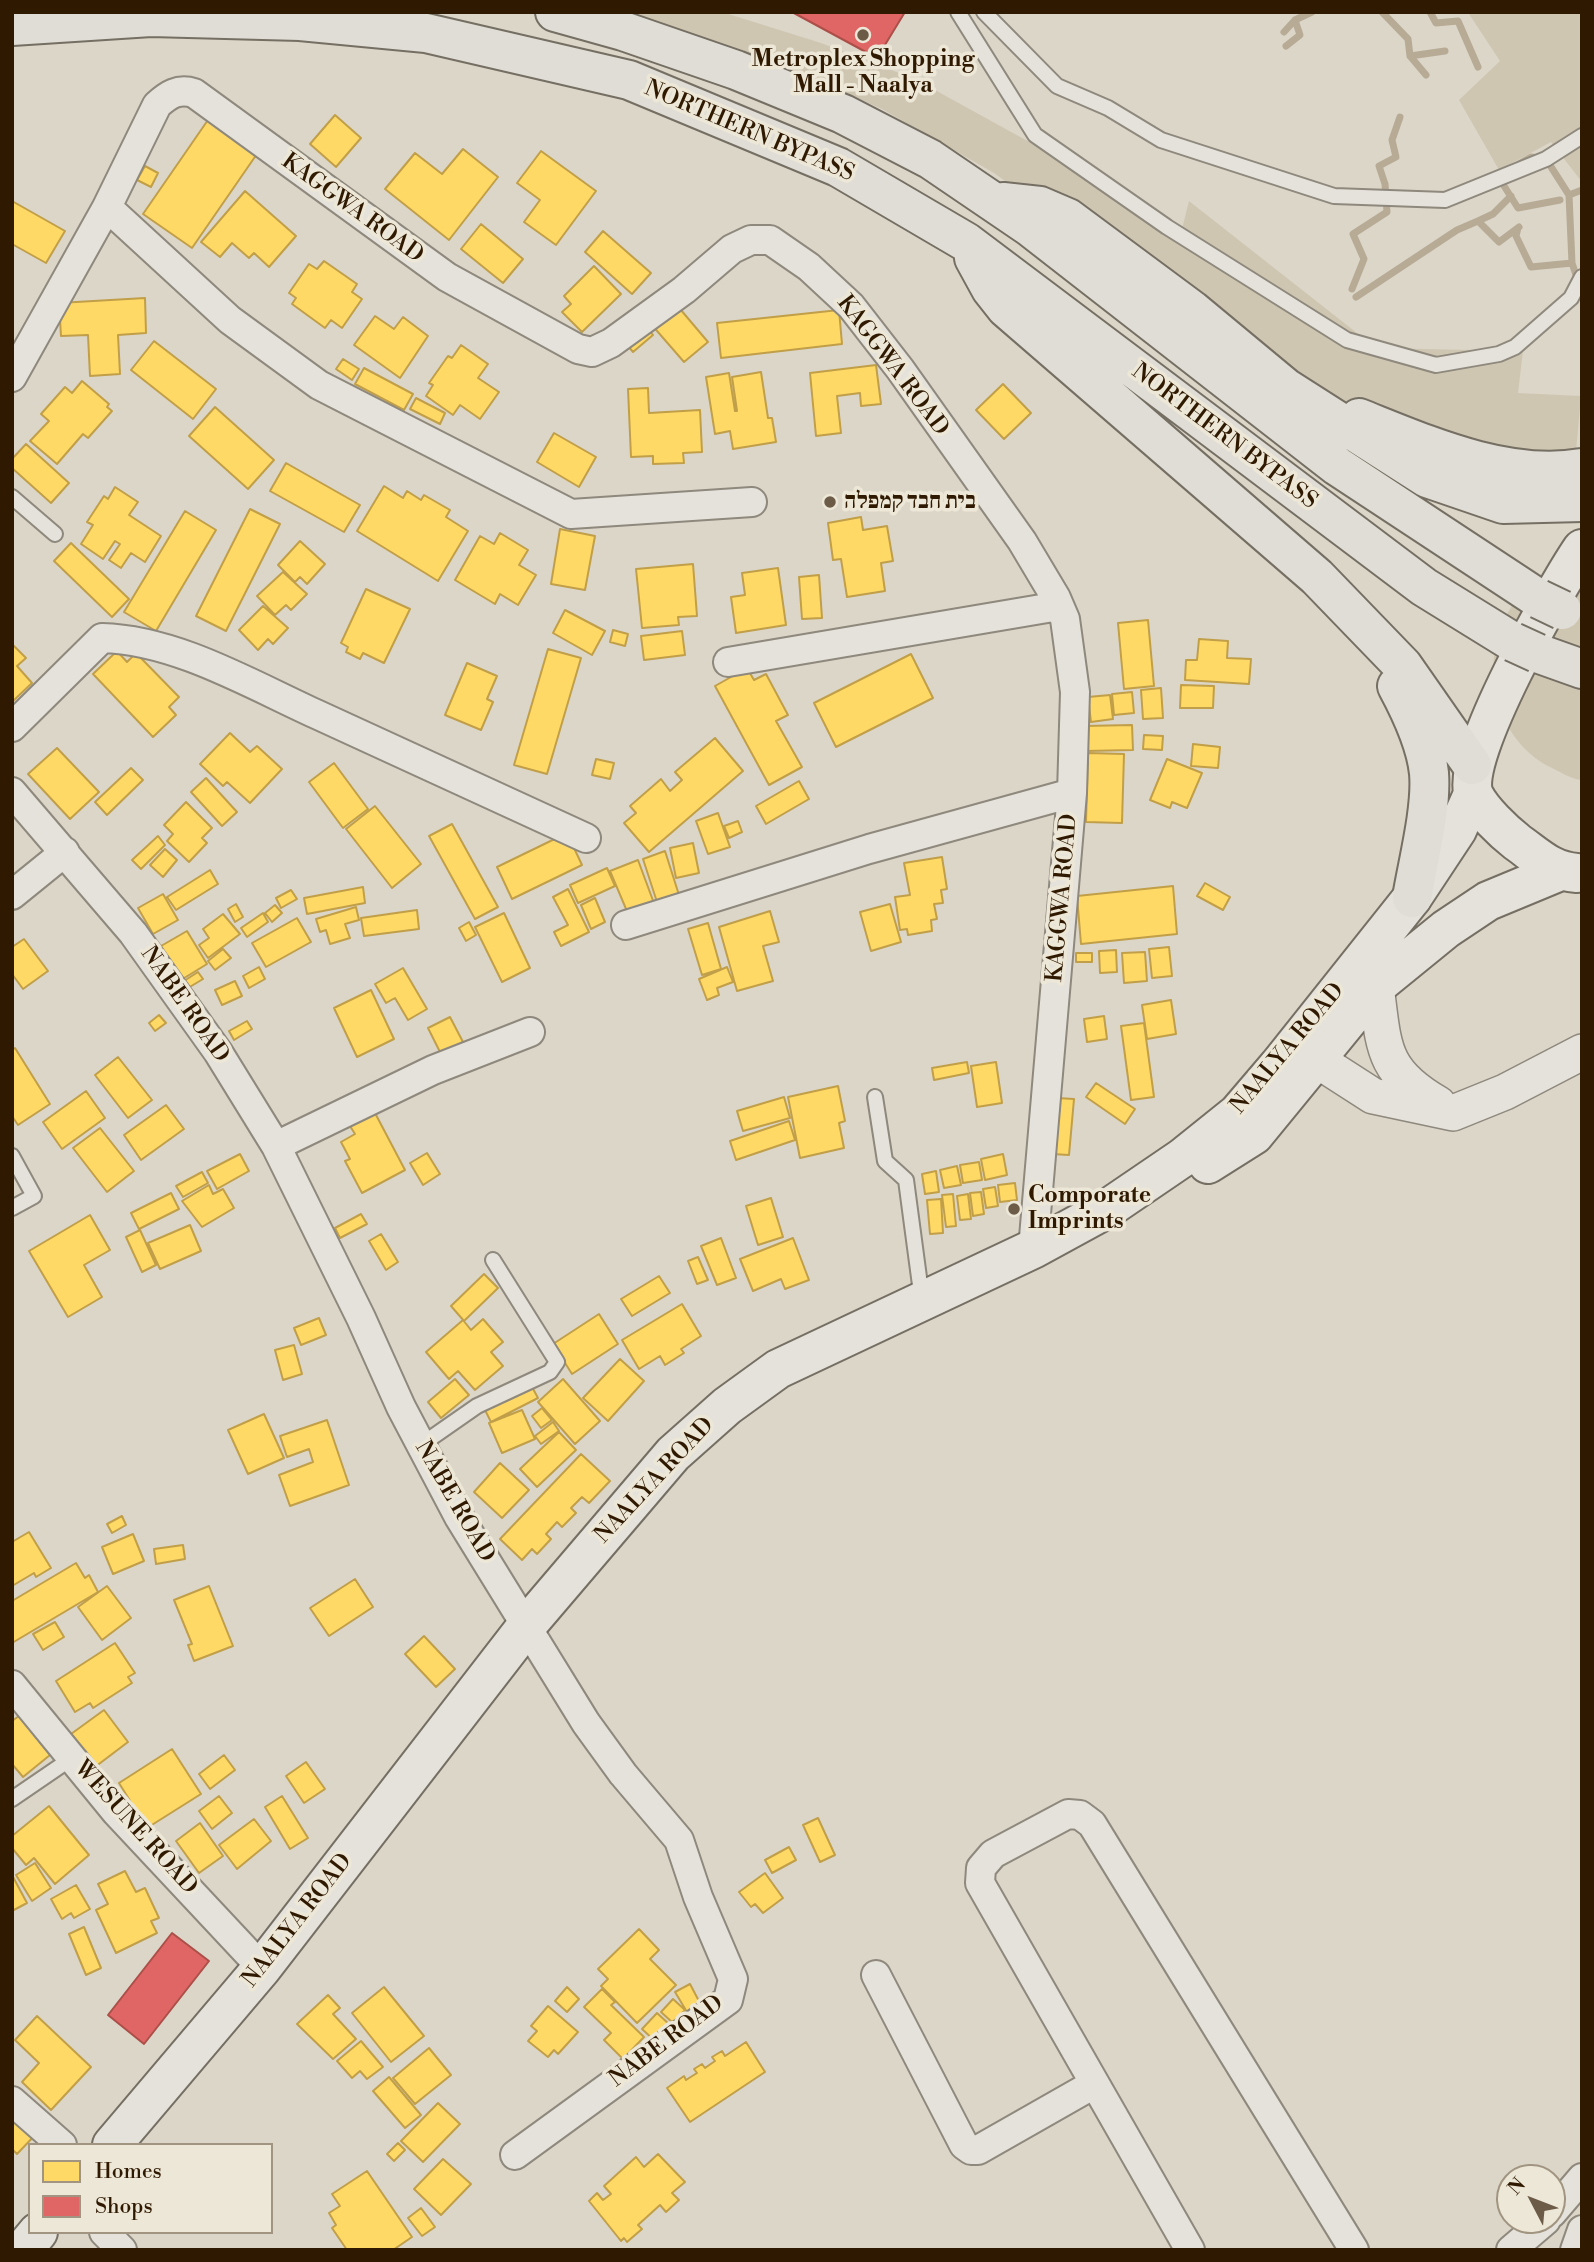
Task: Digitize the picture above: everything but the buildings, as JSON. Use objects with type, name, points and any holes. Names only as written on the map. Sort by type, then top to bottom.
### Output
[{"type":"highway","name":"NORTHERN BYPASS","points":[[555,12],[623,31],[736,70],[843,114],[930,159],[1030,227],[1337,466],[1561,610]]},
{"type":"highway","name":"NORTHERN BYPASS","points":[[12,26],[151,17],[300,21],[426,33],[629,80],[838,167],[966,242],[1424,587],[1525,648],[1582,669]]},
{"type":"highway","points":[[990,200],[1040,205],[1068,218],[1192,310],[1286,388],[1427,478],[1503,504],[1582,502]]},
{"type":"highway","points":[[966,242],[991,289],[1006,308],[1317,577],[1403,666],[1473,780]]},
{"type":"highway","points":[[1286,388],[1470,457],[1522,470],[1582,468]]},
{"type":"highway","points":[[1368,630],[1413,716],[1429,773],[1422,841],[1412,898]]},
{"type":"main road","points":[[1371,971],[1412,898],[1457,830],[1473,780],[1529,638],[1582,549]]},
{"type":"main road","points":[[1473,780],[1504,832],[1570,872]]},
{"type":"main road","points":[[1371,971],[1446,929],[1488,901],[1570,872]]},
{"type":"main road","name":"NAALYA ROAD","points":[[114,2143],[262,1968],[528,1624],[673,1454],[727,1406],[778,1369],[1033,1250],[1110,1207],[1202,1168],[1254,1135],[1307,1051],[1371,971]]},
{"type":"main road","points":[[23,2250],[36,2234]]},
{"type":"street","name":"KAGGWA ROAD","points":[[107,207],[157,106],[169,94],[184,90],[194,93],[447,277],[578,349],[592,352],[611,344],[684,290],[732,249],[751,240],[770,240],[810,267],[851,306],[1022,541],[1065,619],[1074,692],[1072,793],[1033,1250]]},
{"type":"street","points":[[12,377],[107,207],[230,320],[319,384],[571,514],[752,502]]},
{"type":"street","points":[[728,662],[1059,606]]},
{"type":"street","points":[[12,727],[102,638],[125,639],[196,661],[254,686],[586,838]]},
{"type":"street","name":"NABE ROAD","points":[[12,792],[133,933],[218,1052],[276,1146],[421,1445],[459,1517],[528,1624],[586,1723],[623,1774],[679,1840],[698,1898],[733,1979],[728,2000],[515,2155]]},
{"type":"street","points":[[626,925],[869,849],[1072,793]]},
{"type":"street","points":[[12,895],[65,852]]},
{"type":"street","points":[[1371,971],[1384,1051],[1395,1070],[1415,1091],[1452,1113]]},
{"type":"street","points":[[276,1146],[433,1070],[530,1032]]},
{"type":"street","points":[[1307,1051],[1373,1096],[1452,1113],[1505,1092],[1582,1052]]},
{"type":"street","name":"WESUNE ROAD","points":[[12,1685],[116,1812],[262,1968]]},
{"type":"street","points":[[1190,2250],[980,1883],[981,1868],[993,1854],[1068,1814],[1080,1815],[1092,1824],[1354,2250]]},
{"type":"street","points":[[876,1975],[964,2145],[971,2150],[1094,2084]]},
{"type":"street","points":[[12,2101],[60,2143]]},
{"type":"street","points":[[1566,2197],[1582,2178]]},
{"type":"street","points":[[1576,2250],[1582,2230]]},
{"type":"street","points":[[106,2234],[122,2250]]},
{"type":"street","points":[[1511,2250],[1530,2234]]},
{"type":"lane","points":[[958,12],[1035,135],[1167,227],[1347,340],[1436,365],[1475,360],[1515,346],[1572,298],[1582,277]]},
{"type":"lane","points":[[984,12],[1057,86],[1108,108],[1161,140],[1334,196],[1445,200],[1546,159],[1582,136]]},
{"type":"lane","points":[[12,497],[55,534]]},
{"type":"lane","points":[[875,1097],[885,1161],[906,1180],[922,1301]]},
{"type":"lane","points":[[12,1156],[34,1196],[12,1208]]},
{"type":"lane","points":[[421,1445],[477,1406],[550,1372],[557,1362],[493,1260]]},
{"type":"lane","points":[[12,1799],[72,1758]]},
{"type":"shaded area","points":[[631,12],[722,12],[821,43],[915,79],[1033,144],[1180,237],[1189,201],[1376,348],[1523,351],[1518,393],[1581,396],[1576,452],[1434,492],[1354,455],[1071,229],[994,173],[882,109],[774,63]]},
{"type":"shaded area","points":[[1582,12],[1582,182],[1551,142],[1499,170],[1459,100],[1500,61],[1469,14]]},
{"type":"shaded area","points":[[1582,564],[1582,780],[1563,774],[1530,754],[1513,734],[1501,712],[1495,687],[1494,661],[1498,636],[1508,612],[1524,591],[1544,579]]},
{"type":"waterway","points":[[1284,32],[1295,20],[1312,12]]},
{"type":"waterway","points":[[1382,12],[1408,39],[1410,56],[1426,75]]},
{"type":"waterway","points":[[1430,12],[1436,23],[1458,21],[1478,67]]},
{"type":"waterway","points":[[1286,46],[1300,35],[1295,20]]},
{"type":"waterway","points":[[1410,56],[1445,51]]},
{"type":"waterway","points":[[1352,289],[1364,259],[1353,234],[1387,212],[1385,184],[1379,166],[1396,157],[1392,140],[1400,117]]},
{"type":"waterway","points":[[1519,164],[1531,157],[1546,159],[1569,195],[1572,263],[1578,281]]},
{"type":"waterway","points":[[1499,178],[1518,208],[1560,200]]},
{"type":"waterway","points":[[1569,195],[1582,190]]},
{"type":"waterway","points":[[1478,221],[1493,214],[1511,196]]},
{"type":"waterway","points":[[1356,297],[1457,230],[1478,221],[1499,242],[1519,227]]},
{"type":"waterway","points":[[1518,228],[1516,236],[1531,267],[1572,263]]},
{"type":"place","name":"Metroplex Shopping Mall - Naalya","points":[[863,35]]},
{"type":"place","name":"בית חבד קמפלה","points":[[830,502]]},
{"type":"place","name":"Comporate Imprints","points":[[1014,1209]]}]
